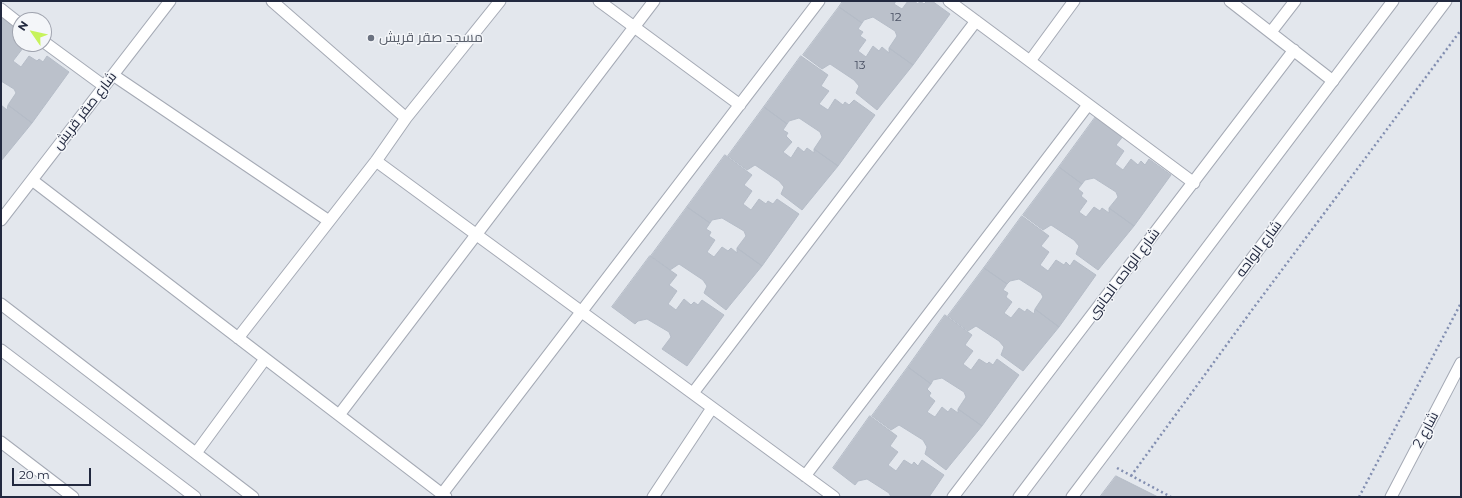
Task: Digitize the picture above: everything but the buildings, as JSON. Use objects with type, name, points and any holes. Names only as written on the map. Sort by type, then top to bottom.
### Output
[{"type":"street","name":"شارع صقر قريش","points":[[1,220],[170,1]]},
{"type":"street","points":[[272,1],[406,118]]},
{"type":"street","points":[[238,338],[330,221],[406,118],[500,1]]},
{"type":"street","points":[[599,1],[740,104]]},
{"type":"street","points":[[339,415],[654,1]]},
{"type":"street","points":[[32,180],[444,496],[582,311],[819,1]]},
{"type":"street","points":[[950,1],[1194,183]]},
{"type":"street","points":[[1030,61],[1074,1]]},
{"type":"street","points":[[1230,1],[1333,81]]},
{"type":"street","points":[[1271,32],[1295,1]]},
{"type":"street","points":[[1019,497],[1393,1]]},
{"type":"street","name":"شارع الواحه","points":[[1072,497],[1446,1]]},
{"type":"street","points":[[1,10],[12,18]]},
{"type":"street","points":[[693,393],[976,21]]},
{"type":"street","points":[[52,48],[104,86]]},
{"type":"street","name":"شارع الواحه الجانبى","points":[[953,497],[1294,50]]},
{"type":"street","points":[[113,75],[330,221]]},
{"type":"street","points":[[805,476],[1088,105]]},
{"type":"street","points":[[376,160],[834,497]]},
{"type":"street","points":[[1,304],[252,497]]},
{"type":"street","points":[[1,350],[195,497]]},
{"type":"street","points":[[196,453],[265,359]]},
{"type":"street","name":"شارع 2","points":[[1391,497],[1461,363]]},
{"type":"street","points":[[653,497],[712,408]]},
{"type":"street","points":[[1,442],[73,497]]},
{"type":"path","points":[[1131,476],[1252,310],[1461,30]]},
{"type":"path","points":[[1359,497],[1461,303]]},
{"type":"path","points":[[1101,459],[1171,497]]},
{"type":"place","name":"مسجد صقر قريش","points":[[371,38]]}]
